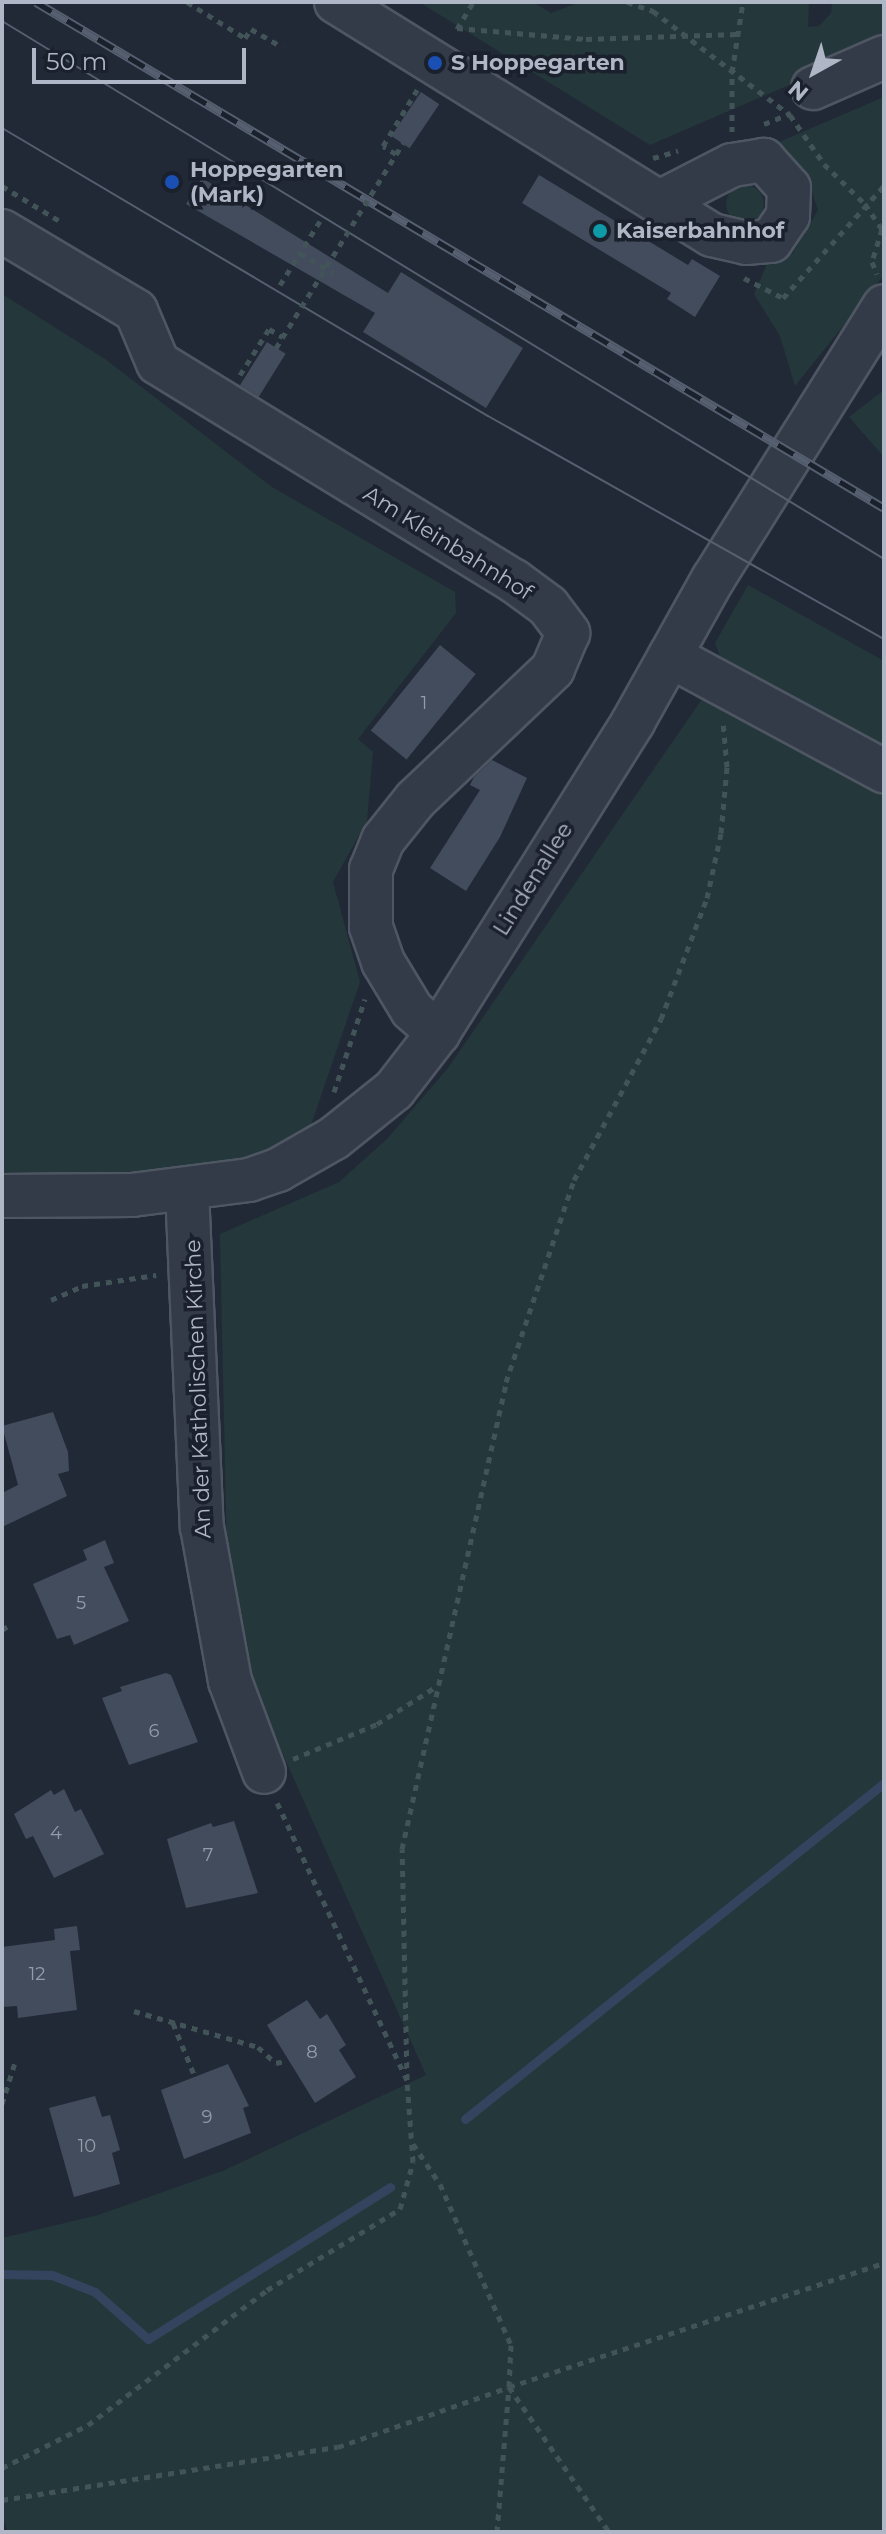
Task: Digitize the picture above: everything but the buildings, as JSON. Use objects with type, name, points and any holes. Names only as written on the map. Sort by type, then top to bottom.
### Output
[{"type":"street","points":[[336,2],[712,235],[746,243],[771,241],[788,216],[789,188],[748,148],[732,165],[660,202]]},
{"type":"street","points":[[813,88],[884,57]]},
{"type":"street","name":"Am Kleinbahnhof","points":[[2,231],[136,311],[158,363],[514,581],[548,606],[568,633],[553,669],[415,800],[383,840],[368,899],[383,962],[412,1010],[438,1033]]},
{"type":"street","name":"Lindenallee","points":[[2,1196],[187,1190],[278,1170],[334,1138],[394,1090],[438,1033],[670,656],[833,382],[882,293]]},
{"type":"street","points":[[670,656],[884,771]]},
{"type":"street","name":"An der Katholischen Kirche","points":[[187,1190],[202,1527],[230,1681],[264,1772]]},
{"type":"path","points":[[187,2],[245,38],[255,21]]},
{"type":"path","points":[[627,2],[653,11],[790,115],[824,164],[865,204],[882,229],[872,262],[882,293]]},
{"type":"path","points":[[743,2],[732,72],[748,148]]},
{"type":"path","points":[[457,28],[586,39],[738,34]]},
{"type":"path","points":[[251,29],[282,47]]},
{"type":"path","points":[[396,154],[383,146],[421,84]]},
{"type":"path","points":[[276,348],[403,143]]},
{"type":"path","points":[[740,276],[783,298],[884,186]]},
{"type":"path","points":[[280,285],[320,221]]},
{"type":"path","points":[[300,253],[333,273]]},
{"type":"path","points":[[222,403],[269,329],[283,337]]},
{"type":"path","points":[[2,2468],[88,2425],[267,2290],[400,2209],[413,2162],[407,2080],[402,1849],[438,1685],[471,1559],[506,1382],[574,1180],[661,1019],[707,898],[721,833],[727,767],[721,713]]},
{"type":"path","points":[[330,1105],[370,986],[383,962]]},
{"type":"path","points":[[51,1300],[82,1286],[193,1271]]},
{"type":"path","points":[[407,2080],[264,1772],[377,1724],[438,1685]]},
{"type":"path","points":[[134,2011],[258,2047],[276,2063],[284,2061]]},
{"type":"path","points":[[172,2022],[195,2077]]},
{"type":"path","points":[[2,2104],[16,2059]]},
{"type":"path","points":[[411,2142],[440,2184],[511,2345],[497,2532]]},
{"type":"path","points":[[2,2500],[338,2447],[884,2263]]},
{"type":"path","points":[[509,2387],[609,2532]]},
{"type":"shaded area","points":[[419,2],[533,2],[551,13],[580,2],[809,2],[808,27],[819,26],[831,13],[832,2],[884,2],[884,44],[650,145]]},
{"type":"shaded area","points":[[884,97],[884,275],[795,386],[780,336],[754,294],[767,264],[792,254],[818,210],[807,177],[772,145]]},
{"type":"shaded area","points":[[745,185],[758,191],[764,204],[758,217],[745,223],[732,217],[726,204],[732,191]]},
{"type":"shaded area","points":[[2,294],[105,359],[272,487],[455,592],[456,613],[358,739],[373,752],[367,821],[333,882],[360,982],[310,1128],[275,1152],[201,1171],[2,1174]]},
{"type":"shaded area","points":[[884,390],[884,457],[849,417]]},
{"type":"shaded area","points":[[748,585],[884,661],[884,2532],[8,2532],[2,2516],[2,2238],[98,2215],[225,2170],[426,2075],[257,1696],[227,1559],[220,1234],[339,1182],[387,1139],[448,1068],[724,667],[715,643]]},
{"type":"waterway","points":[[465,2119],[884,1783]]},
{"type":"waterway","points":[[2,2274],[52,2275],[95,2292],[148,2339],[390,2187]]},
{"type":"tram line","points":[[2,21],[884,559]]},
{"type":"tram line","points":[[2,128],[488,416],[884,639]]},
{"type":"railway","points":[[36,2],[884,508]]},
{"type":"place","name":"S Hoppegarten","points":[[435,63]]},
{"type":"place","name":"Hoppegarten (Mark)","points":[[172,182]]},
{"type":"place","name":"Kaiserbahnhof","points":[[600,231]]}]
